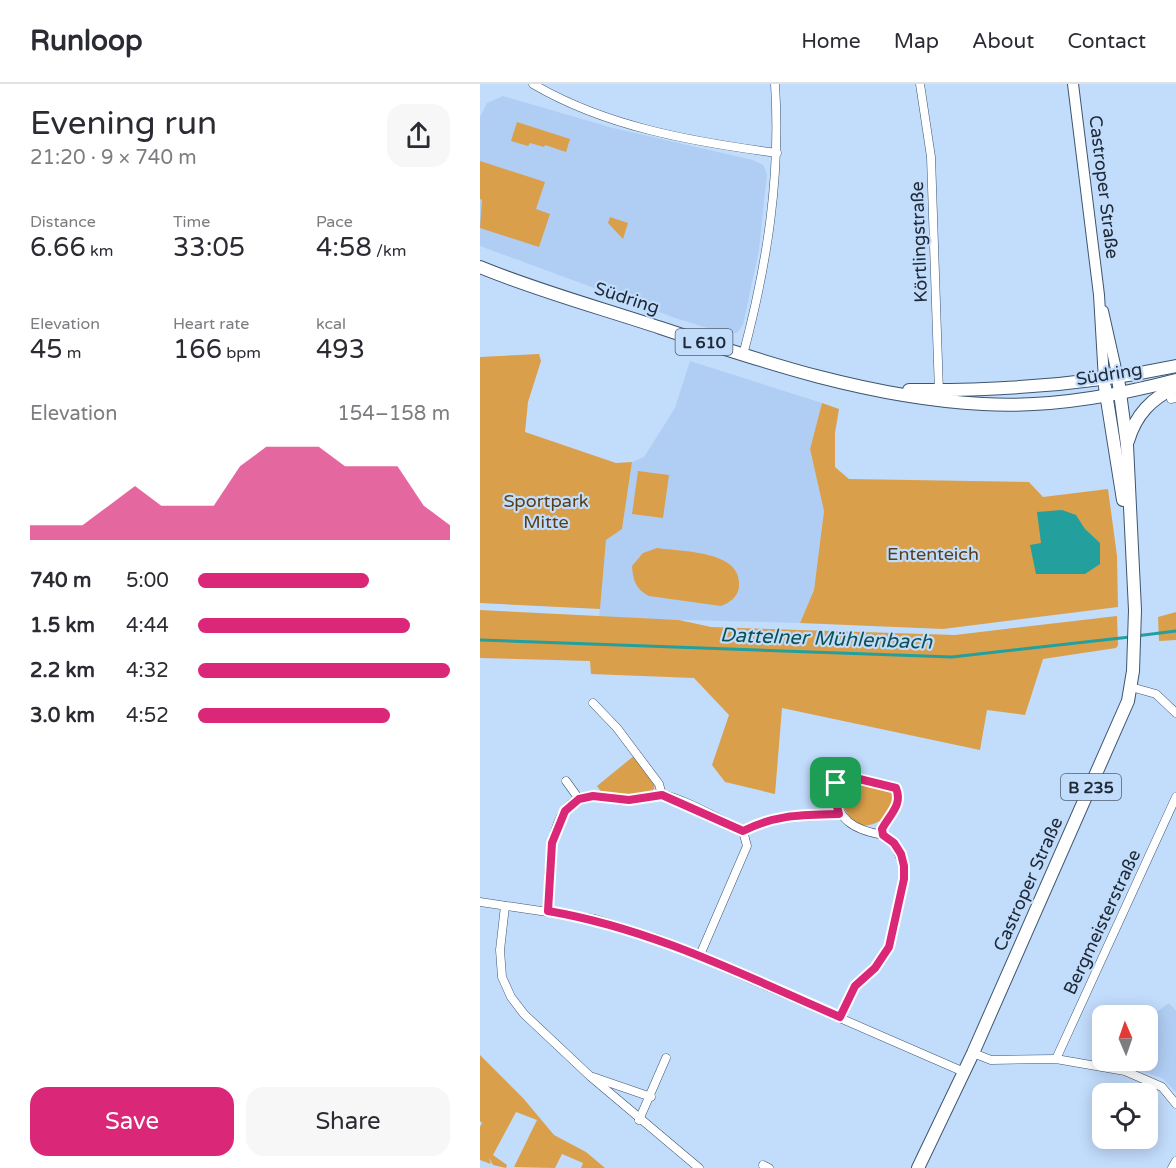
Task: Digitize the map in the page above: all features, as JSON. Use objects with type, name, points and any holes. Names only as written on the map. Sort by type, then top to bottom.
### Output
[{"type":"main road","name":"Castroper Straße","points":[[1073,84],[1099,295],[1104,380],[1130,533]]},
{"type":"main road","name":"Südring","points":[[480,267],[743,355],[869,389],[938,395],[984,405],[1043,402],[1176,380]]},
{"type":"main road","name":"Castroper Straße","points":[[918,1168],[973,1053],[1128,701],[1131,687],[1135,625],[1127,445],[1118,378],[1099,295]]},
{"type":"main road","name":"Südring","points":[[938,395],[1104,380],[1176,366]]},
{"type":"main road","name":"B 235","points":[[1127,445],[1132,426],[1140,413],[1162,393],[1176,387]]},
{"type":"street","points":[[533,84],[565,103],[642,128],[715,145],[777,153]]},
{"type":"street","points":[[743,355],[765,264],[774,201],[777,153],[775,84]]},
{"type":"street","name":"Körtlingstraße","points":[[920,84],[931,156],[938,395]]},
{"type":"street","points":[[1131,687],[1156,694],[1176,713]]},
{"type":"street","points":[[593,703],[617,728],[659,784],[662,795]]},
{"type":"street","points":[[840,1017],[855,986],[875,968],[889,947],[904,879],[901,854],[894,843],[883,835],[857,829],[839,814],[834,789],[842,778],[855,777],[896,788],[900,796],[897,806],[882,829],[883,835]]},
{"type":"street","points":[[566,781],[579,799]]},
{"type":"street","points":[[548,911],[552,843],[565,811],[579,799],[593,796],[629,800],[662,795],[743,831]]},
{"type":"street","name":"Bergmeisterstraße","points":[[1056,1059],[1176,797]]},
{"type":"street","points":[[743,831],[765,820],[789,815],[839,814]]},
{"type":"street","points":[[700,955],[747,846],[743,831]]},
{"type":"street","points":[[480,902],[603,921],[700,955],[964,1072]]},
{"type":"street","points":[[505,906],[500,950],[502,977],[511,997],[524,1014],[591,1077],[639,1120],[699,1168]]},
{"type":"street","points":[[973,1053],[991,1060],[1056,1059],[1125,1071],[1162,1087],[1176,1104]]},
{"type":"street","points":[[639,1120],[651,1097],[666,1058]]},
{"type":"street","points":[[591,1077],[651,1097]]},
{"type":"street","points":[[1172,1168],[1176,1161]]},
{"type":"shaded area","points":[[503,96],[613,128],[753,160],[763,165],[767,174],[759,250],[743,325],[737,333],[724,333],[678,319],[480,246],[480,117],[487,103]]},
{"type":"shaded area","points":[[690,361],[822,403],[810,449],[824,511],[814,590],[800,623],[599,618],[606,540],[622,529],[632,462],[644,457],[675,408]]},
{"type":"shaded area","points":[[1062,510],[1076,515],[1085,529],[1100,543],[1100,564],[1085,574],[1036,574],[1030,545],[1041,543],[1037,512]]},
{"type":"shaded area","points":[[1169,1003],[1176,1011],[1176,1092],[1162,1078],[1142,1071],[1158,1071],[1158,1011]]},
{"type":"green space","points":[[517,122],[570,139],[566,152],[545,145],[544,147],[530,143],[528,146],[511,141]]},
{"type":"green space","points":[[480,161],[545,182],[536,209],[550,214],[539,247],[480,228],[482,200],[480,199]]},
{"type":"green space","points":[[610,217],[628,223],[623,239],[608,223]]},
{"type":"green space","name":"Sportpark Mitte","points":[[539,354],[541,361],[528,402],[525,432],[616,463],[632,462],[622,529],[606,540],[600,609],[480,603],[480,357]]},
{"type":"green space","name":"Ententeich","points":[[822,403],[839,409],[835,433],[835,467],[849,479],[1029,482],[1043,497],[1108,489],[1117,556],[1118,607],[943,629],[800,623],[814,590],[824,511],[810,449]]},
{"type":"green space","points":[[638,471],[669,475],[663,518],[632,514]]},
{"type":"green space","points":[[657,548],[695,552],[721,559],[738,575],[737,594],[721,606],[649,596],[636,584],[632,566],[643,553]]},
{"type":"green space","points":[[480,610],[679,620],[711,627],[955,635],[1117,616],[1118,645],[1116,648],[1043,659],[1025,715],[987,710],[980,750],[782,708],[775,794],[725,782],[712,765],[729,715],[694,678],[591,674],[590,661],[480,658]]},
{"type":"green space","points":[[1176,612],[1176,640],[1159,641],[1158,617]]},
{"type":"green space","points":[[635,755],[655,782],[654,789],[635,796],[602,793],[597,786]]},
{"type":"green space","points":[[846,781],[888,789],[895,796],[888,814],[873,824],[860,826],[856,823],[847,814],[840,797],[841,786]]},
{"type":"green space","points":[[480,1055],[523,1098],[554,1135],[586,1152],[605,1168],[581,1168],[583,1163],[562,1154],[555,1168],[514,1167],[537,1120],[516,1112],[493,1155],[507,1165],[506,1168],[493,1165],[489,1158],[491,1164],[480,1160],[482,1123],[480,1121]]},
{"type":"waterway","name":"Dattelner Mühlenbach","points":[[1136,636],[1176,631]]},
{"type":"waterway","name":"Dattelner Mühlenbach","points":[[480,640],[952,657],[1130,637]]},
{"type":"route","points":[[847,776],[896,788],[900,796],[897,806],[882,829],[883,835],[894,843],[901,854],[904,866],[904,879],[889,947],[875,968],[855,986],[840,1017],[656,938],[603,921],[548,911],[552,843],[565,811],[579,799],[593,796],[629,800],[662,795],[743,831],[765,820],[789,815],[839,814],[834,796],[836,783],[847,776]]}]
